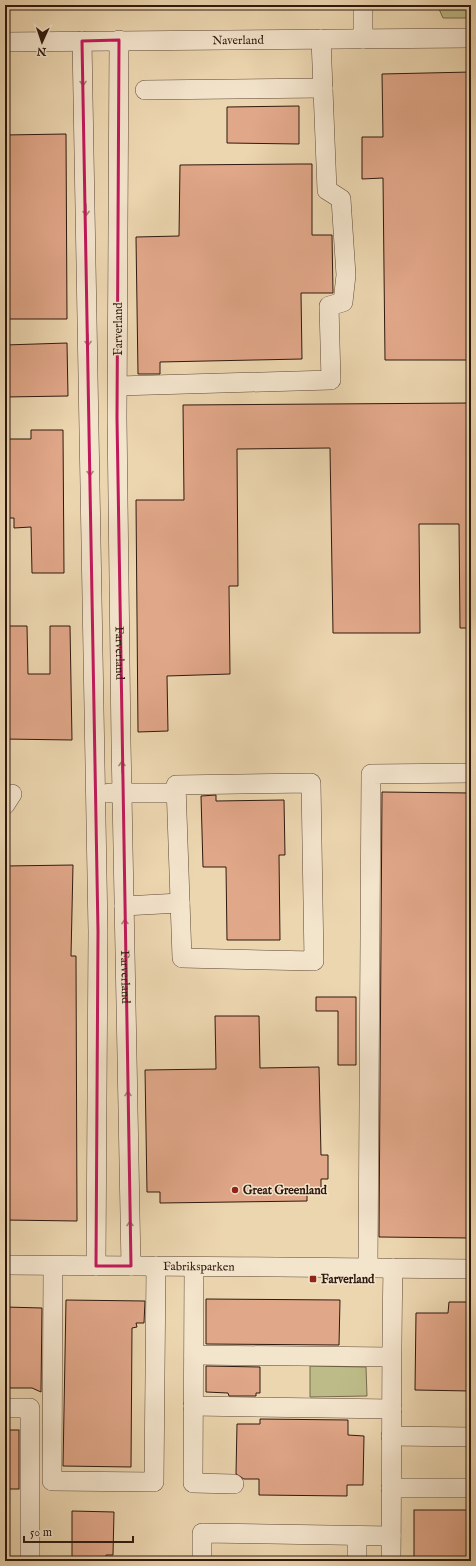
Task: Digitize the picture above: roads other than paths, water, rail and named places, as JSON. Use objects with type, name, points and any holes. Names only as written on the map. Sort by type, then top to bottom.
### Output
[{"type":"street","points":[[363,5],[363,39]]},
{"type":"street","name":"Naverland","points":[[5,42],[471,38]]},
{"type":"street","points":[[118,386],[331,380],[329,306],[344,302],[346,275],[341,199],[326,190],[321,39]]},
{"type":"street","name":"Farverland","points":[[119,40],[118,418],[121,742],[131,1266]]},
{"type":"street","points":[[82,41],[98,931],[96,1266]]},
{"type":"street","points":[[145,90],[323,88]]},
{"type":"street","points":[[89,419],[118,418]]},
{"type":"street","points":[[93,613],[120,614]]},
{"type":"street","points":[[95,743],[121,742]]},
{"type":"street","points":[[368,1267],[371,774],[471,772]]},
{"type":"street","points":[[310,782],[314,960],[182,958],[176,793],[176,785],[310,782]]},
{"type":"street","points":[[96,794],[176,793]]},
{"type":"street","points":[[124,906],[180,903]]},
{"type":"street","points":[[97,1032],[127,1032]]},
{"type":"street","name":"Fabriksparken","points":[[5,1265],[471,1269]]},
{"type":"street","points":[[53,1266],[52,1481],[154,1482],[156,1266]]},
{"type":"street","points":[[194,1267],[193,1484],[234,1484]]},
{"type":"street","points":[[391,1561],[391,1357],[394,1268]]},
{"type":"street","points":[[194,1355],[391,1357]]},
{"type":"street","points":[[193,1406],[392,1409]]},
{"type":"street","points":[[5,1408],[30,1408],[30,1561]]},
{"type":"street","points":[[391,1436],[471,1437]]},
{"type":"street","points":[[391,1488],[471,1488]]},
{"type":"street","points":[[202,1561],[202,1533],[391,1536]]},
{"type":"street","points":[[357,1536],[357,1561]]},
{"type":"place","name":"Great Greenland","points":[[235,1190]]},
{"type":"place","name":"Farverland","points":[[313,1279]]}]
